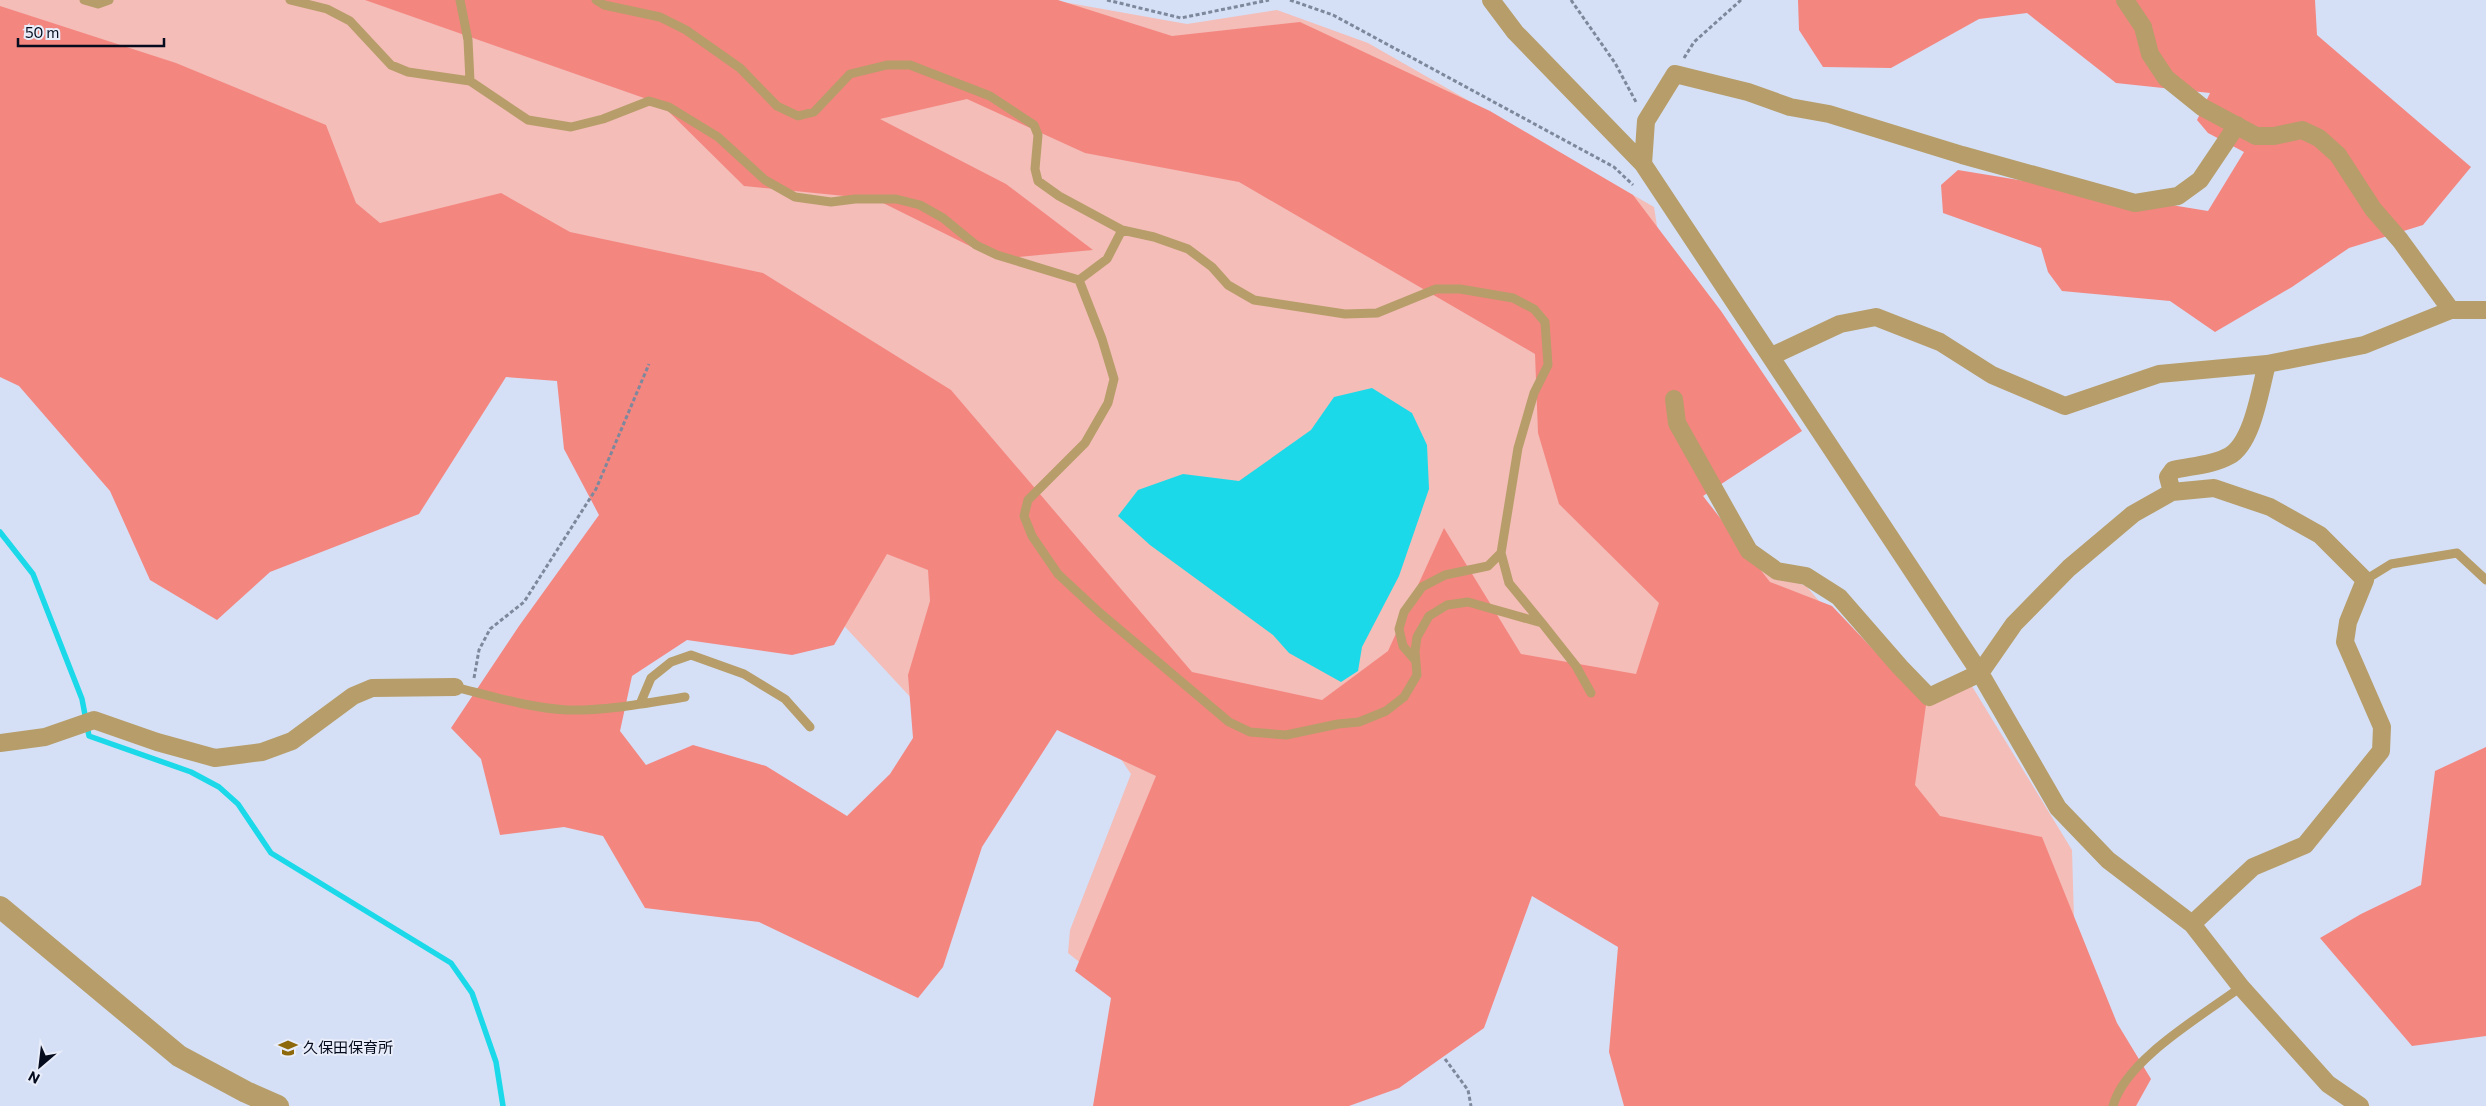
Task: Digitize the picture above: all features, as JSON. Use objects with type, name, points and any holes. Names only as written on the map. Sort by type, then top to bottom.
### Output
[{"type":"street","points":[[1491,0],[1515,32],[1643,164],[1772,356],[1980,673],[2058,808],[2108,860],[2192,924],[2241,987],[2328,1084],[2360,1106]]},
{"type":"street","points":[[2125,0],[2143,27],[2150,54],[2166,78],[2202,107],[2256,136],[2274,136],[2302,130],[2319,138],[2338,155],[2373,209],[2400,240],[2451,310]]},
{"type":"street","points":[[1643,164],[1646,121],[1675,74],[1748,92],[1790,106],[1829,114],[1962,155],[2136,203],[2178,196],[2200,180],[2237,125]]},
{"type":"street","points":[[1772,356],[1840,324],[1876,317],[1940,342],[1992,375],[2065,406],[2159,374],[2267,364],[2364,345],[2451,310],[2486,310]]},
{"type":"street","points":[[2172,492],[2168,477],[2173,470],[2228,457],[2239,449],[2247,437],[2267,364]]},
{"type":"street","points":[[1674,399],[1677,423],[1748,551],[1777,571],[1806,576],[1839,596],[1900,667],[1929,697],[1980,673],[2014,624],[2069,568],[2133,514],[2172,492],[2214,488],[2270,507],[2320,535],[2365,580],[2348,622],[2345,642],[2382,727],[2381,751],[2305,845],[2253,867],[2192,924]]},
{"type":"street","points":[[0,743],[45,738],[94,720],[158,742],[215,758],[225,757],[262,752],[292,741],[353,696],[372,688],[464,689]]},
{"type":"street","points":[[0,907],[179,1056],[246,1092],[278,1106]]},
{"type":"lane","points":[[84,0],[98,4],[109,0]]},
{"type":"lane","points":[[290,0],[327,8],[350,22],[391,65],[408,72],[470,82],[528,120],[570,127],[603,119],[649,101],[669,107],[718,137],[765,180],[795,197],[832,202],[855,199],[896,199],[920,205],[943,218],[976,246],[997,255],[1079,280]]},
{"type":"lane","points":[[460,0],[468,40],[470,82]]},
{"type":"lane","points":[[596,0],[604,5],[660,17],[686,30],[740,68],[777,106],[798,116],[814,112],[850,74],[887,64],[910,65],[990,96],[1034,125],[1038,135],[1035,169],[1038,181],[1059,196],[1122,230],[1154,237],[1188,249],[1212,267],[1228,284],[1254,300],[1345,314],[1377,313],[1436,289],[1460,289],[1513,298],[1534,309],[1545,322],[1548,365],[1534,394],[1518,448],[1501,553],[1509,583],[1576,666],[1591,693]]},
{"type":"lane","points":[[1079,280],[1107,259],[1122,230]]},
{"type":"lane","points":[[1079,280],[1102,340],[1114,379],[1108,403],[1085,443],[1028,500],[1024,516],[1032,536],[1058,574],[1100,613],[1229,722],[1250,732],[1286,735],[1338,724],[1359,722],[1386,711],[1404,697],[1417,675],[1417,637],[1429,616],[1447,605],[1468,602],[1542,623]]},
{"type":"lane","points":[[1416,661],[1403,646],[1399,630],[1404,612],[1422,587],[1445,575],[1488,566],[1501,553]]},
{"type":"lane","points":[[2365,580],[2391,564],[2457,553],[2486,580]]},
{"type":"lane","points":[[640,704],[651,678],[671,662],[691,655],[744,674],[785,699],[810,727]]},
{"type":"lane","points":[[464,689],[567,710],[640,704],[685,697]]},
{"type":"lane","points":[[2113,1106],[2115,1098],[2132,1070],[2171,1038],[2241,987]]},
{"type":"path","points":[[1107,0],[1182,18],[1269,0]]},
{"type":"path","points":[[1290,0],[1333,14],[1614,167],[1637,188]]},
{"type":"path","points":[[1571,0],[1615,63],[1646,121]]},
{"type":"path","points":[[1675,74],[1694,42],[1741,0]]},
{"type":"path","points":[[464,689],[479,650],[490,629],[524,602],[596,489],[649,364]]},
{"type":"path","points":[[1445,1059],[1468,1090],[1472,1106]]},
{"type":"shaded area","points":[[0,0],[1052,0],[1187,24],[1277,10],[1368,43],[1654,207],[1666,282],[1665,419],[1736,561],[1806,586],[1913,708],[1970,683],[2072,850],[2076,990],[1730,823],[1156,983],[1097,976],[1068,953],[1070,930],[1131,774],[1082,702],[927,715],[795,573],[656,346],[404,295],[0,34]]},
{"type":"shaded area","points":[[365,0],[1058,0],[1172,36],[1300,22],[1490,111],[1633,195],[1721,311],[1802,431],[1703,496],[1770,582],[1832,606],[1926,705],[1915,785],[1940,816],[2042,837],[2117,1023],[2151,1079],[2136,1106],[1624,1106],[1609,1052],[1618,947],[1532,896],[1484,1028],[1399,1088],[1349,1106],[1093,1106],[1111,998],[1075,971],[1156,776],[1057,730],[982,847],[943,967],[918,998],[759,922],[645,908],[603,836],[564,827],[500,835],[481,759],[451,728],[519,626],[599,515],[564,449],[557,381],[506,377],[419,514],[270,572],[217,620],[150,580],[110,491],[19,386],[0,377],[0,6],[176,63],[326,125],[356,203],[380,223],[501,193],[570,232],[763,273],[951,390],[1192,672],[1322,700],[1388,651],[1444,528],[1521,654],[1636,674],[1659,603],[1559,504],[1538,433],[1535,354],[1239,182],[1085,153],[967,99],[880,119],[1006,184],[1093,250],[996,259],[875,199],[744,186],[661,104]],"holes":[[[887,554],[928,570],[930,601],[908,675],[913,738],[890,774],[847,816],[766,766],[693,745],[646,765],[620,731],[632,676],[687,640],[792,655],[834,645]]]},
{"type":"shaded area","points":[[1798,0],[2315,0],[2317,35],[2471,167],[2423,225],[2349,248],[2292,287],[2215,332],[2170,301],[2062,291],[2048,272],[2041,248],[1943,213],[1941,185],[1958,170],[2208,211],[2244,152],[2208,133],[2197,120],[2210,93],[2116,83],[2027,13],[1979,19],[1891,68],[1823,67],[1799,30]]},
{"type":"shaded area","points":[[2486,747],[2486,1036],[2412,1046],[2320,938],[2361,914],[2421,885],[2435,771]]},
{"type":"water","points":[[1372,388],[1412,413],[1427,445],[1429,489],[1399,576],[1362,647],[1358,671],[1341,682],[1289,653],[1273,635],[1150,545],[1118,516],[1138,490],[1183,474],[1239,481],[1311,430],[1334,397]]},
{"type":"waterway","points":[[0,532],[33,574],[82,699],[89,736],[191,772],[219,787],[238,804],[271,853],[451,963],[472,993],[496,1062],[503,1106]]},
{"type":"place","name":"久保田保育所","points":[[288,1048]]}]
